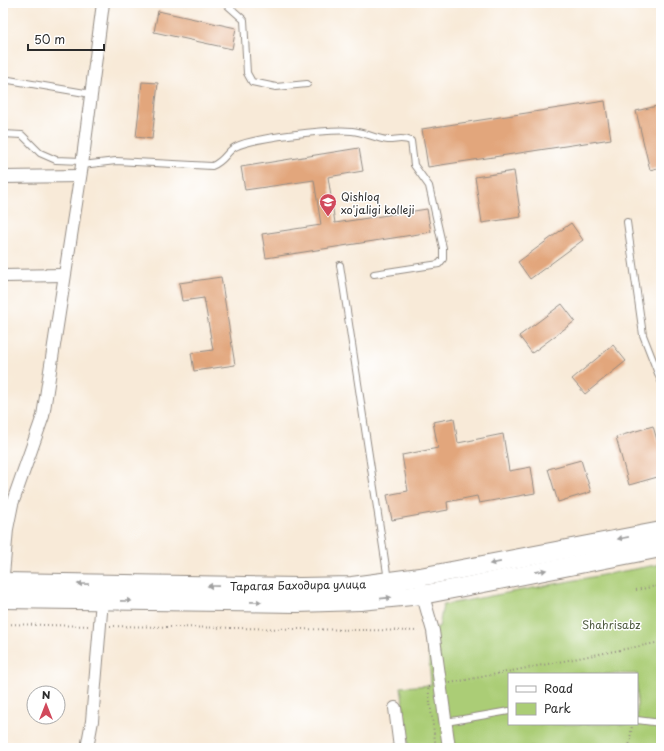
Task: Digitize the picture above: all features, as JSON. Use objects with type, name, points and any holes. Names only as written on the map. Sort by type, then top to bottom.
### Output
[{"type":"main road","name":"Тарагая Баходира улица","points":[[3,599],[297,603],[360,601],[661,531]]},
{"type":"main road","name":"Тарагая Баходира улица","points":[[3,582],[300,587],[352,586],[388,582],[421,586],[661,548]]},
{"type":"street","points":[[3,575],[7,529],[12,504],[43,416],[81,167],[103,3]]},
{"type":"street","points":[[3,177],[81,167]]},
{"type":"street","points":[[3,276],[64,275]]},
{"type":"street","points":[[421,586],[433,631],[449,748]]},
{"type":"street","points":[[87,748],[92,721],[102,600]]},
{"type":"street","points":[[395,708],[400,748]]},
{"type":"lane","points":[[225,3],[244,20],[247,73],[252,82],[276,87],[307,84]]},
{"type":"lane","points":[[3,79],[91,94]]},
{"type":"lane","points":[[3,134],[22,135],[40,153],[56,160],[81,167],[116,161],[212,166],[221,162],[234,148],[248,143],[330,130],[354,131],[388,140],[404,138],[411,141],[414,165],[429,186],[443,248],[443,259],[439,264],[374,274]]},
{"type":"lane","points":[[627,222],[643,335],[661,381]]},
{"type":"lane","points":[[340,265],[388,582]]},
{"type":"lane","points":[[446,722],[508,711]]},
{"type":"lane","points":[[638,720],[661,723]]},
{"type":"path","points":[[636,590],[661,585]]},
{"type":"path","points":[[3,624],[433,631]]},
{"type":"path","points":[[440,685],[661,642]]},
{"type":"path","points":[[629,748],[632,725]]},
{"type":"green space","name":"Shahrisabz","points":[[661,564],[661,748],[409,748],[401,687],[431,685],[427,628],[439,627],[443,605]]},
{"type":"building","points":[[158,11],[236,28],[232,49],[154,32]]},
{"type":"building","points":[[142,82],[158,83],[152,139],[136,137]]},
{"type":"building","points":[[605,101],[611,139],[428,167],[422,129]]},
{"type":"building","points":[[661,105],[661,167],[650,170],[636,111]]},
{"type":"building","points":[[359,148],[363,171],[328,177],[335,223],[427,209],[431,232],[266,258],[262,234],[321,225],[314,180],[245,190],[241,167]]},
{"type":"building","points":[[514,171],[521,217],[482,223],[475,177]]},
{"type":"building","points":[[571,223],[583,240],[530,279],[518,262]]},
{"type":"building","points":[[221,277],[235,365],[194,371],[191,353],[213,350],[204,298],[182,301],[179,283]]},
{"type":"building","points":[[562,304],[575,321],[532,353],[519,336]]},
{"type":"building","points":[[613,345],[626,361],[585,394],[572,379]]},
{"type":"building","points":[[454,418],[458,443],[503,434],[509,471],[531,467],[535,493],[479,503],[477,496],[447,502],[448,510],[392,520],[387,495],[408,491],[402,455],[438,448],[433,422]]},
{"type":"building","points":[[653,426],[661,454],[661,476],[629,485],[616,437]]},
{"type":"building","points":[[581,460],[591,492],[558,502],[548,469]]},
{"type":"place","name":"Qishloq xo'jaligi kolleji","points":[[328,217]]}]
